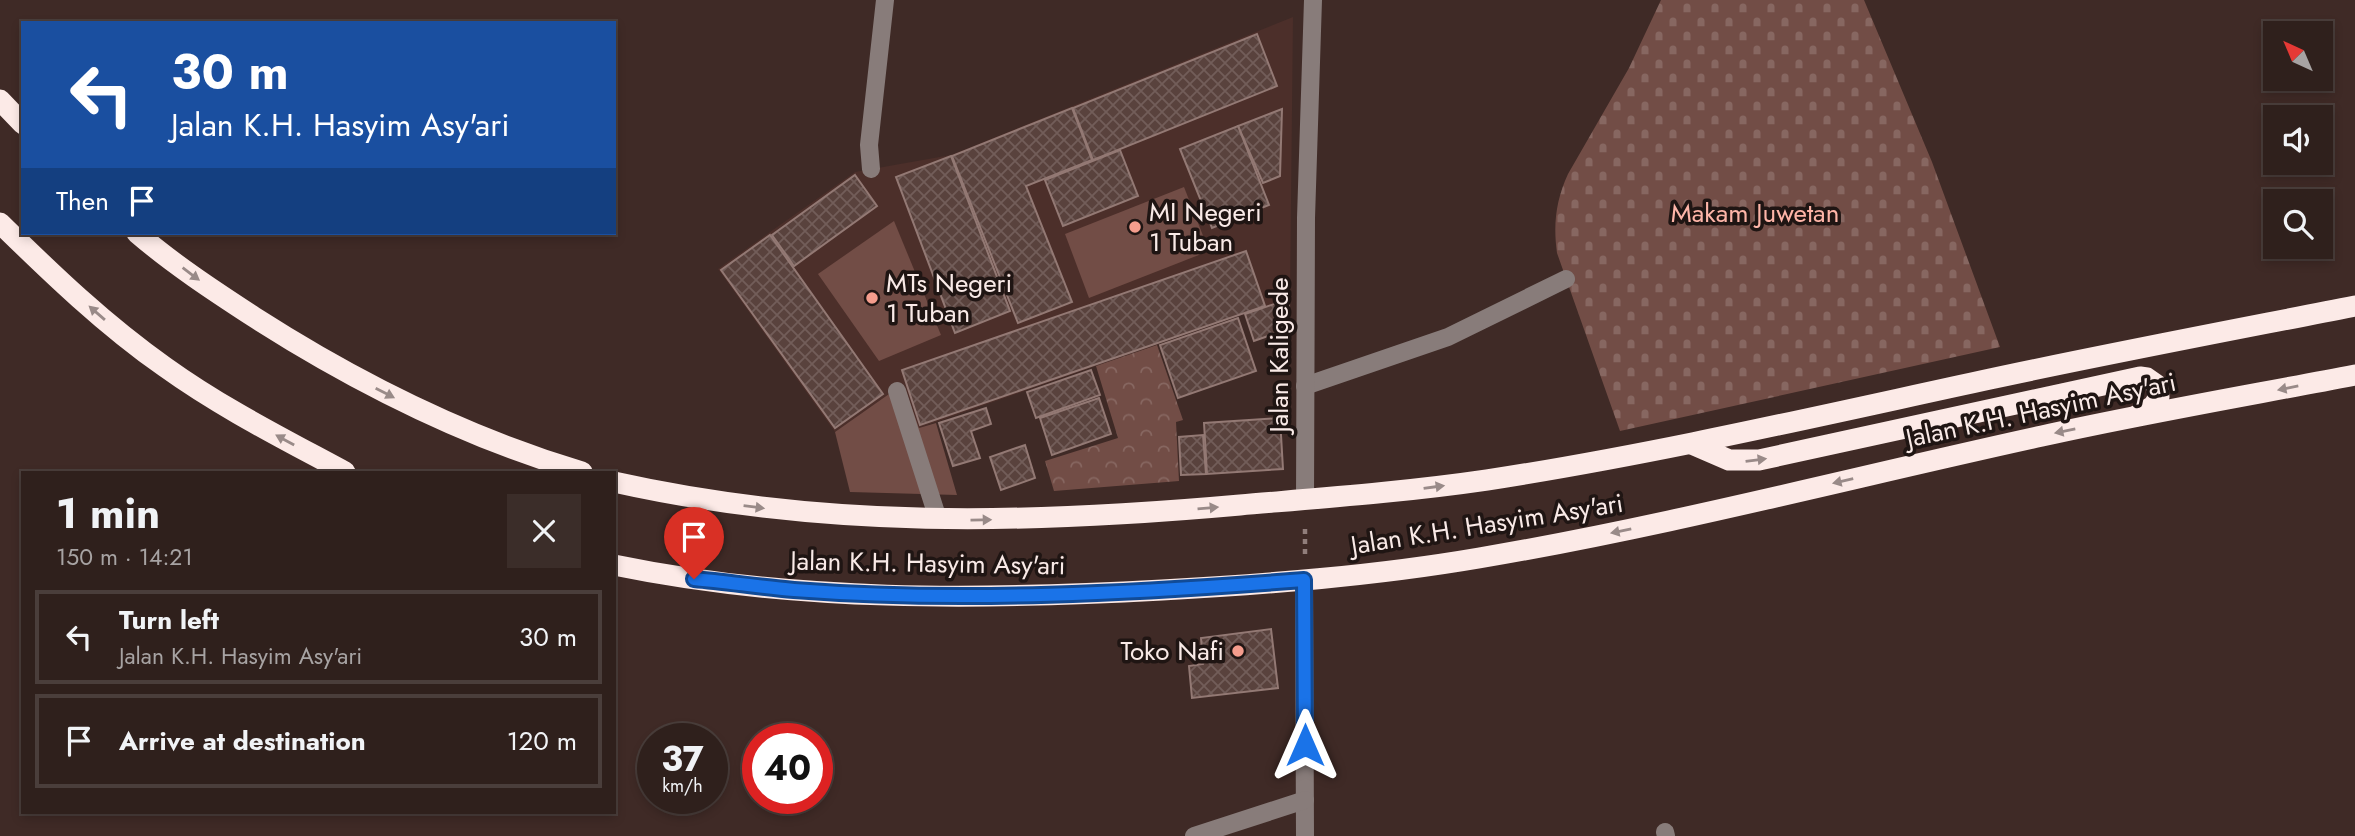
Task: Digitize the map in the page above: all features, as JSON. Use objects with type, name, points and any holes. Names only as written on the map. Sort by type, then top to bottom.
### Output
[{"type":"highway","points":[[0,100],[21,122]]},
{"type":"highway","points":[[0,223],[120,334],[165,367],[226,407],[343,471]]},
{"type":"highway","points":[[140,235],[204,285],[356,379],[416,410],[502,446],[579,471]]},
{"type":"highway","name":"Jalan K.H. Hasyim Asy'ari","points":[[616,482],[672,495],[758,508],[869,518],[938,519],[1046,519],[1395,492],[1599,462],[1692,444],[2018,373],[2355,306]]},
{"type":"highway","name":"Jalan K.H. Hasyim Asy'ari","points":[[616,565],[694,579],[794,590],[999,596],[1090,594],[1304,580],[1392,571],[1580,540],[2049,434],[2355,375]]},
{"type":"highway","points":[[1692,444],[1729,460],[1759,460],[2140,377],[2147,378],[2157,385],[2159,397],[2148,411],[2131,418]]},
{"type":"street","points":[[871,169],[869,145],[885,0]]},
{"type":"street","name":"Jalan Kaligede","points":[[1305,500],[1306,205],[1313,0]]},
{"type":"street","points":[[1305,386],[1448,337],[1566,279]]},
{"type":"street","points":[[897,391],[938,519]]},
{"type":"street","points":[[1304,580],[1306,836]]},
{"type":"street","points":[[1194,836],[1305,800]]},
{"type":"path","points":[[1304,580],[1305,500]]},
{"type":"shaded area","name":"MI Negeri 1 Tuban","points":[[1293,17],[1290,298],[919,428],[905,388],[889,394],[835,432],[718,269],[855,172],[951,155]]},
{"type":"green space","name":"Makam Juwetan","points":[[1661,0],[1864,0],[1932,162],[2000,347],[1620,431],[1557,253],[1555,232],[1558,203],[1568,174],[1629,68]]},
{"type":"green space","points":[[1184,187],[1209,251],[1089,298],[1065,234]]},
{"type":"green space","points":[[894,221],[941,335],[879,361],[818,274]]},
{"type":"green space","points":[[1157,345],[1183,420],[1176,422],[1179,481],[1054,491],[1045,461],[1118,438],[1096,366]]},
{"type":"green space","points":[[905,388],[919,428],[936,423],[957,495],[850,492],[835,432],[889,394]]},
{"type":"building","points":[[1257,34],[1277,86],[1093,160],[1073,108]]},
{"type":"building","points":[[1072,108],[1092,160],[1026,186],[1072,302],[1018,323],[952,156]]},
{"type":"building","points":[[1282,109],[1280,176],[1263,183],[1238,126]]},
{"type":"building","points":[[1238,126],[1269,205],[1212,228],[1180,149]]},
{"type":"building","points":[[1120,150],[1138,196],[1063,226],[1045,180]]},
{"type":"building","points":[[951,156],[1010,311],[955,333],[896,177]]},
{"type":"building","points":[[855,175],[877,206],[794,266],[772,235]]},
{"type":"building","points":[[770,235],[883,394],[835,428],[721,270]]},
{"type":"building","points":[[1246,251],[1265,306],[920,425],[902,370]]},
{"type":"building","points":[[1289,299],[1288,329],[1254,341],[1245,314]]},
{"type":"building","points":[[1238,318],[1256,371],[1178,398],[1160,345]]},
{"type":"building","points":[[1091,370],[1100,395],[1036,418],[1027,392]]},
{"type":"building","points":[[1099,398],[1111,434],[1052,455],[1040,418]]},
{"type":"building","points":[[986,408],[991,424],[971,431],[980,458],[953,466],[939,423]]},
{"type":"building","points":[[1280,418],[1283,469],[1207,474],[1204,423]]},
{"type":"building","points":[[1203,435],[1206,474],[1181,475],[1179,437]]},
{"type":"building","points":[[1025,445],[1035,478],[1001,490],[990,457]]},
{"type":"building","name":"Toko Nafi","points":[[1271,629],[1278,688],[1192,698],[1189,666],[1203,664],[1201,638]]},
{"type":"place","name":"MI Negeri 1 Tuban","points":[[1135,227]]},
{"type":"place","name":"MTs Negeri 1 Tuban","points":[[872,298]]},
{"type":"place","name":"Toko Nafi","points":[[1238,651]]},
{"type":"route","points":[[694,579],[794,590],[999,596],[1090,594],[1304,580],[1305,745]]}]
